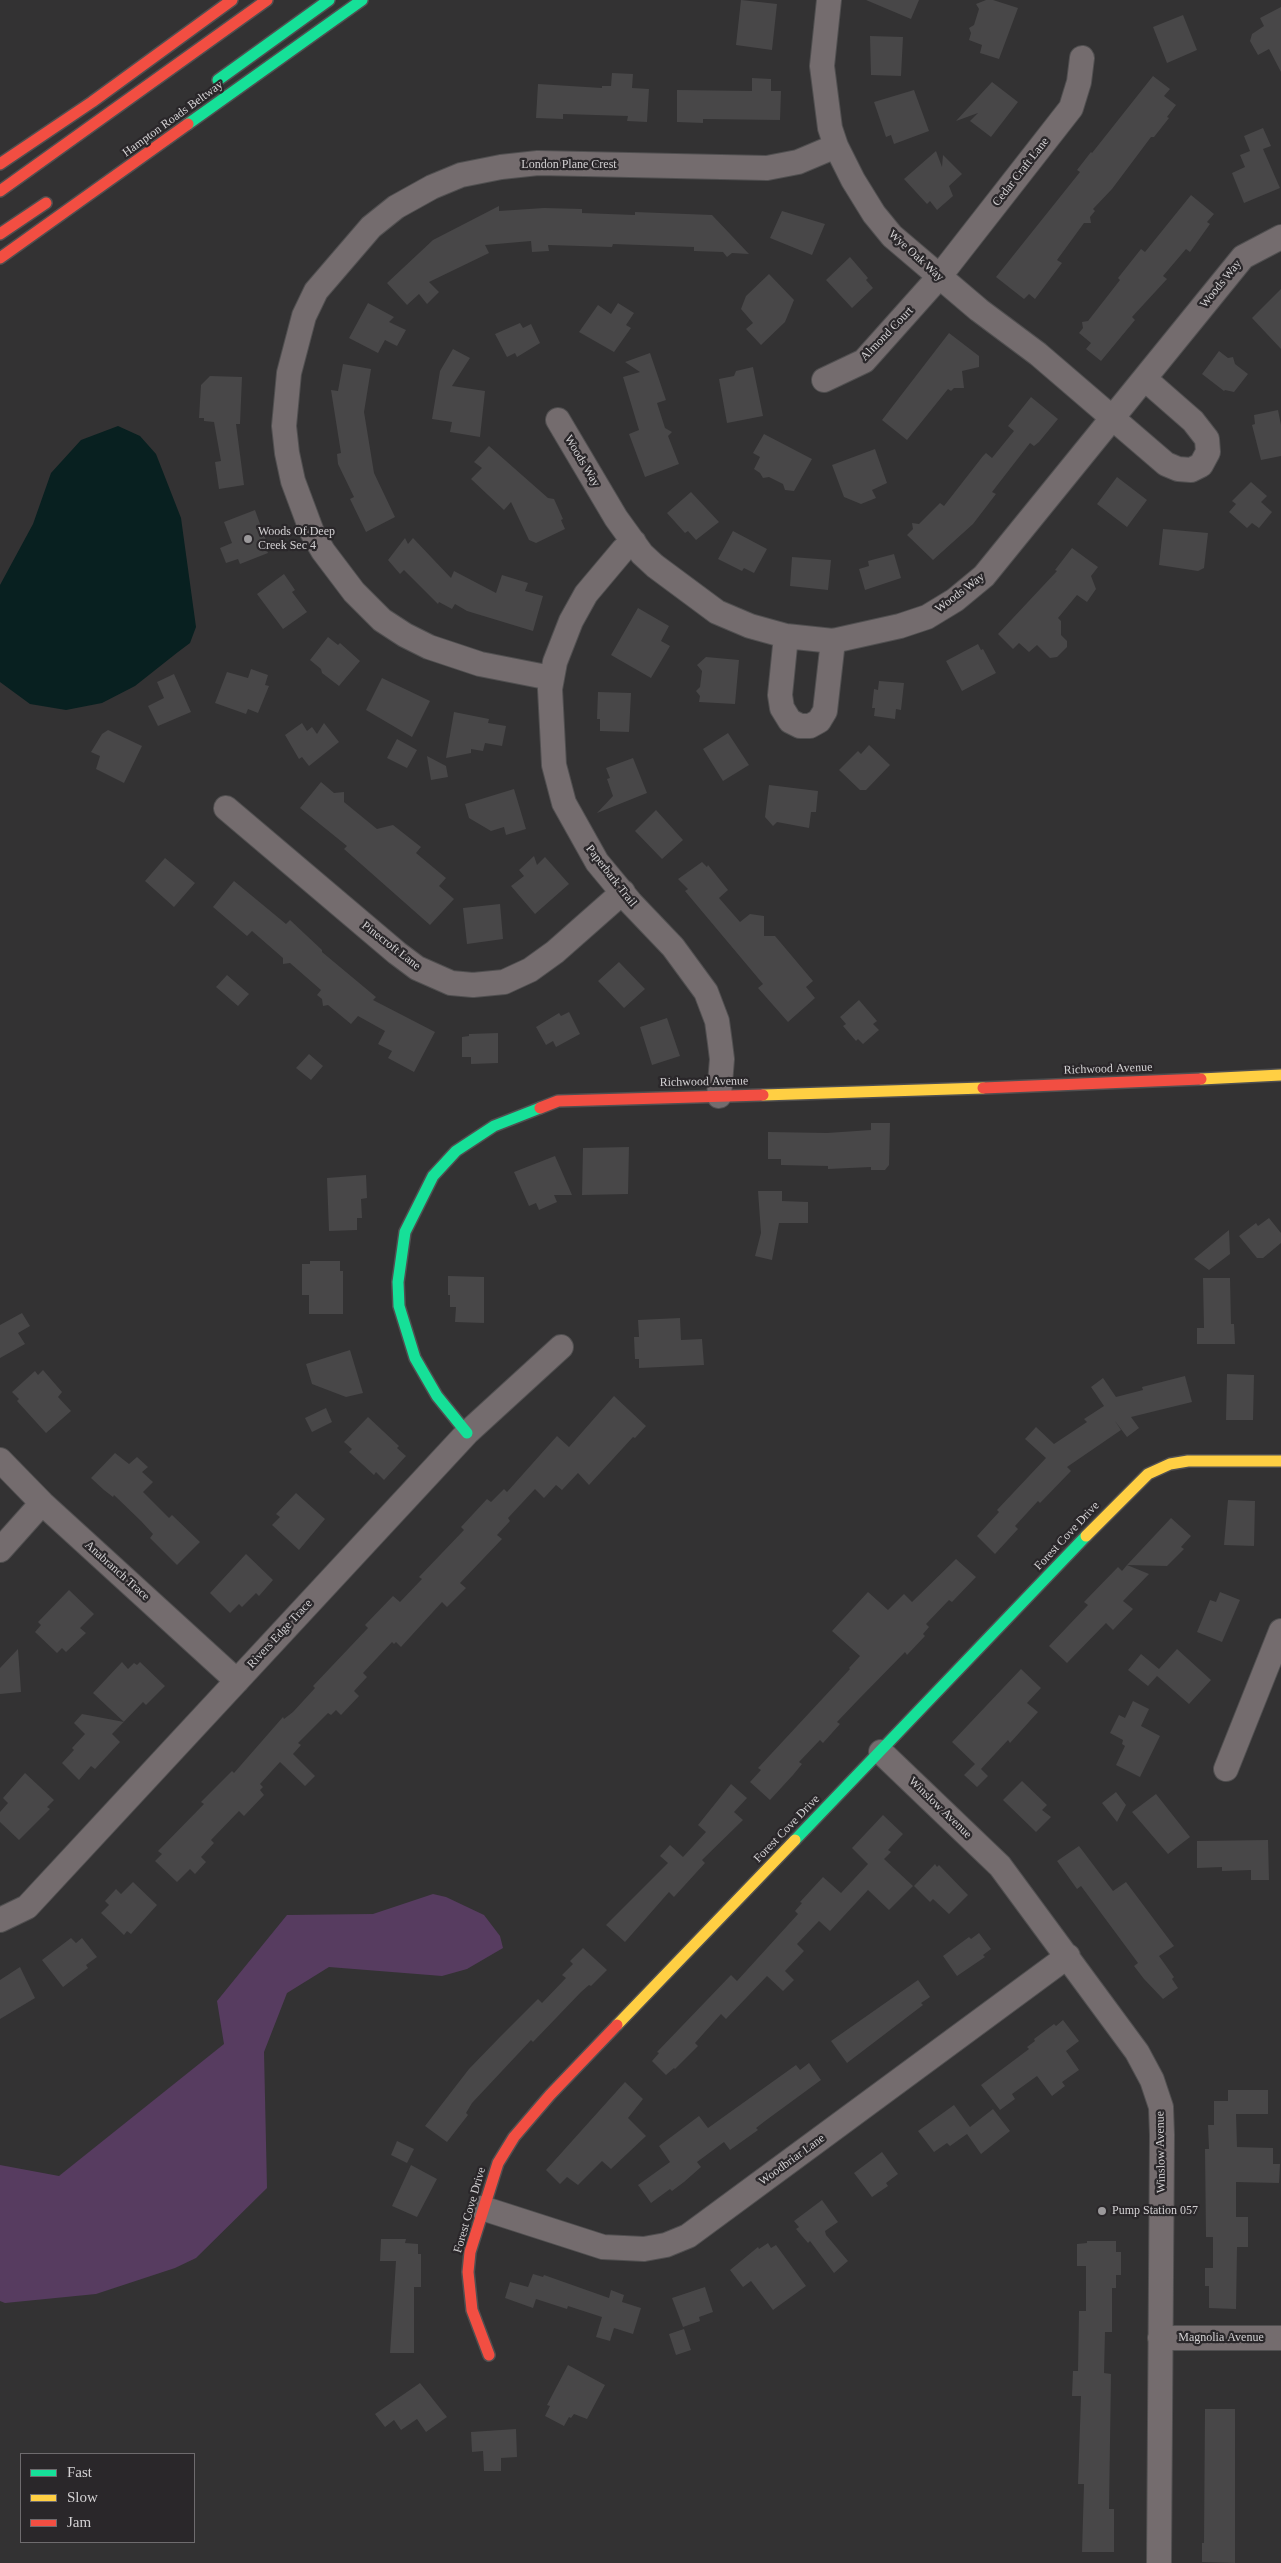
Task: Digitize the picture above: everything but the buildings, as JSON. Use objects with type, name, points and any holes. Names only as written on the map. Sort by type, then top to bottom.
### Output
[{"type":"main road","points":[[0,164],[92,102],[232,0]]},
{"type":"main road","points":[[0,191],[267,0]]},
{"type":"main road","points":[[210,86],[329,0]]},
{"type":"main road","name":"Hampton Roads Beltway","points":[[0,258],[362,0]]},
{"type":"main road","points":[[0,234],[54,198]]},
{"type":"main road","name":"Richwood Avenue","points":[[467,1433],[423,1376],[409,1342],[399,1306],[398,1282],[405,1232],[433,1176],[456,1152],[494,1126],[558,1101],[924,1091],[1281,1075]]},
{"type":"main road","name":"Forest Cove Drive","points":[[489,2355],[472,2310],[468,2272],[470,2252],[482,2208],[498,2163],[514,2137],[544,2102],[1122,1498],[1148,1474],[1170,1464],[1188,1461],[1281,1461]]},
{"type":"street","name":"Wye Oak Way","points":[[829,0],[822,66],[826,109],[836,146],[874,214],[892,236],[939,277],[1038,354],[1166,464],[1178,469],[1191,470],[1200,464],[1208,452],[1208,439],[1193,421],[1145,379]]},
{"type":"street","name":"Cedar Craft Lane","points":[[939,277],[1071,108],[1079,82],[1082,58]]},
{"type":"street","name":"London Plane Crest","points":[[551,678],[480,664],[429,647],[405,635],[382,620],[354,592],[323,551],[312,532],[293,481],[284,426],[289,372],[304,316],[316,292],[339,263],[378,222],[396,207],[425,191],[461,175],[500,167],[538,163],[767,168],[798,162],[836,146]]},
{"type":"street","name":"Woods Way","points":[[558,420],[616,518],[654,566],[718,612],[750,626],[786,636],[833,641],[927,617],[962,594],[984,576],[1004,554],[1243,257],[1281,237]]},
{"type":"street","name":"Almond Court","points":[[824,380],[864,362],[939,277]]},
{"type":"street","name":"Paperbark Trail","points":[[634,542],[623,550],[586,594],[570,621],[551,678],[550,730],[554,765],[564,803],[597,862],[673,947],[706,992],[716,1021],[720,1042],[722,1060],[719,1096]]},
{"type":"street","points":[[786,636],[780,695],[782,708],[790,721],[800,726],[810,726],[819,721],[825,711],[833,641]]},
{"type":"street","name":"Pinecroft Lane","points":[[226,808],[397,953],[417,968],[451,983],[473,985],[504,982],[530,970],[555,952],[623,892]]},
{"type":"street","name":"Rivers Edge Trace","points":[[0,1920],[27,1907],[467,1433],[561,1347]]},
{"type":"street","name":"Anabranch Trace","points":[[0,1460],[42,1503],[237,1680]]},
{"type":"street","points":[[0,1550],[42,1503]]},
{"type":"street","points":[[1226,1769],[1281,1631]]},
{"type":"street","name":"Winslow Avenue","points":[[881,1752],[1000,1866],[1137,2052],[1152,2080],[1161,2107],[1159,2563]]},
{"type":"street","name":"Woodbriar Lane","points":[[482,2208],[603,2247],[644,2249],[666,2245],[688,2236],[1068,1956]]},
{"type":"street","name":"Magnolia Avenue","points":[[1160,2338],[1281,2338]]},
{"type":"shaded area","points":[[433,1894],[446,1897],[484,1915],[500,1936],[503,1948],[467,1969],[442,1976],[329,1967],[287,1993],[264,2052],[267,2188],[196,2258],[175,2268],[96,2294],[5,2303],[0,2301],[0,2165],[59,2176],[224,2044],[217,2001],[287,1915],[373,1914]]},
{"type":"water","points":[[118,426],[140,436],[156,454],[181,518],[196,627],[190,643],[135,686],[102,703],[66,710],[30,704],[0,682],[0,585],[33,524],[51,473],[81,440]]},
{"type":"traffic: fast","points":[[218,80],[329,0]]},
{"type":"traffic: fast","points":[[188,124],[362,0]]},
{"type":"traffic: fast","points":[[467,1433],[437,1396],[415,1358],[399,1306],[398,1282],[405,1232],[433,1176],[456,1151],[494,1126],[540,1108]]},
{"type":"traffic: fast","points":[[795,1840],[1086,1536]]},
{"type":"traffic: slow","points":[[1201,1079],[1281,1075]]},
{"type":"traffic: slow","points":[[763,1095],[983,1088]]},
{"type":"traffic: slow","points":[[1086,1536],[1148,1474],[1170,1464],[1188,1461],[1281,1461]]},
{"type":"traffic: slow","points":[[617,2025],[795,1840]]},
{"type":"traffic: jam","points":[[0,164],[92,102],[232,0]]},
{"type":"traffic: jam","points":[[0,191],[267,0]]},
{"type":"traffic: jam","points":[[0,258],[188,124]]},
{"type":"traffic: jam","points":[[0,234],[46,203]]},
{"type":"traffic: jam","points":[[983,1088],[1201,1079]]},
{"type":"traffic: jam","points":[[540,1108],[558,1101],[763,1095]]},
{"type":"traffic: jam","points":[[489,2355],[472,2310],[468,2272],[470,2252],[498,2163],[514,2137],[550,2095],[617,2025]]},
{"type":"place","name":"Woods Of Deep Creek Sec 4","points":[[248,539]]},
{"type":"place","name":"Pump Station 057","points":[[1102,2211]]}]
